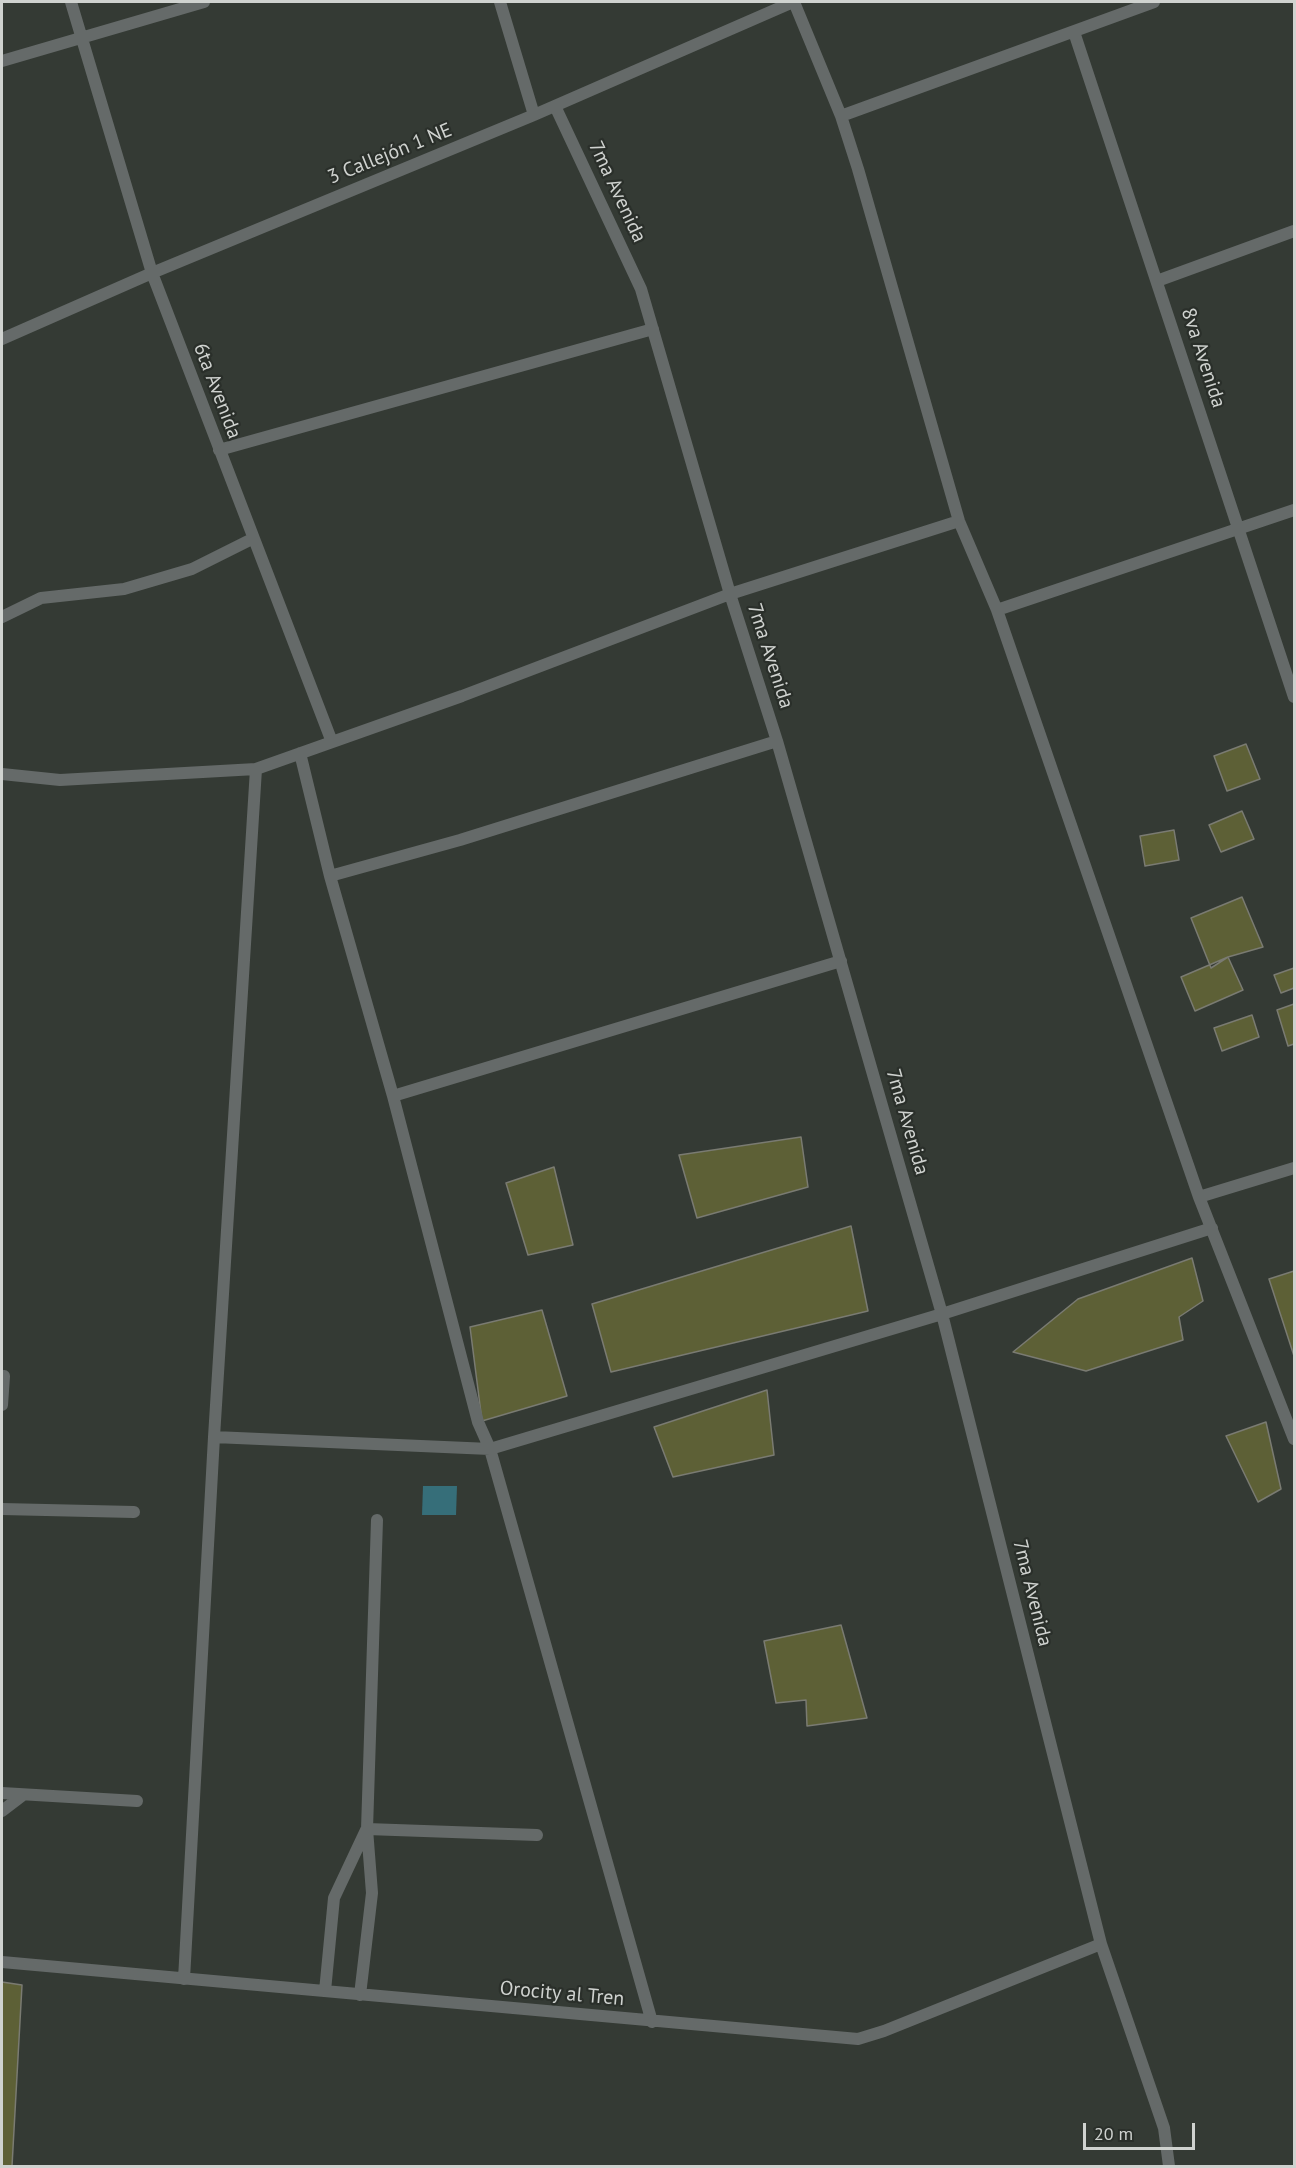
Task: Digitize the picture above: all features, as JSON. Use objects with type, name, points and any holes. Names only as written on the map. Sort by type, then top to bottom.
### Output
[{"type":"street","name":"6ta Avenida","points":[[71,2],[152,273],[332,742]]},
{"type":"street","points":[[2,61],[204,2]]},
{"type":"street","points":[[500,2],[534,116]]},
{"type":"street","points":[[794,2],[841,116],[959,521],[997,610],[1199,1197],[1294,1439]]},
{"type":"street","name":"3 Callejón 1 NE","points":[[2,339],[152,273],[534,116],[794,2]]},
{"type":"street","points":[[841,116],[1154,2]]},
{"type":"street","name":"8va Avenida","points":[[1074,32],[1294,697]]},
{"type":"street","name":"7ma Avenida","points":[[555,106],[641,289],[729,594],[777,741],[942,1314],[1101,1944],[1164,2128],[1169,2166]]},
{"type":"street","points":[[1156,281],[1294,231]]},
{"type":"street","points":[[219,450],[653,329]]},
{"type":"street","points":[[997,610],[1294,510]]},
{"type":"street","points":[[2,774],[60,780],[256,769],[462,696],[729,594],[959,521]]},
{"type":"street","points":[[2,617],[41,598],[124,589],[192,569],[252,538]]},
{"type":"street","points":[[330,876],[460,840],[777,741]]},
{"type":"street","points":[[300,753],[330,876],[393,1096],[478,1422],[490,1449],[652,2022]]},
{"type":"street","points":[[184,1979],[214,1437],[256,769]]},
{"type":"street","points":[[393,1096],[841,961]]},
{"type":"street","points":[[1199,1197],[1294,1168]]},
{"type":"street","points":[[214,1437],[490,1449],[942,1314],[1212,1228]]},
{"type":"street","points":[[2,1405],[4,1376]]},
{"type":"street","points":[[2,1509],[134,1512]]},
{"type":"street","points":[[360,1995],[372,1893],[367,1829],[378,1520]]},
{"type":"street","points":[[2,1793],[137,1801]]},
{"type":"street","points":[[2,1811],[23,1795]]},
{"type":"street","points":[[367,1829],[537,1835]]},
{"type":"street","points":[[325,1991],[334,1898],[367,1829]]},
{"type":"street","name":"Orocity al Tren","points":[[2,1962],[858,2039],[885,2031],[1101,1944]]},
{"type":"water","points":[[423,1486],[457,1486],[456,1515],[422,1515]]},
{"type":"building","points":[[1246,744],[1260,779],[1227,791],[1214,756]]},
{"type":"building","points":[[1242,811],[1254,839],[1221,852],[1209,825]]},
{"type":"building","points":[[1174,830],[1179,860],[1145,866],[1140,836]]},
{"type":"building","points":[[1242,897],[1263,947],[1228,957],[1211,968],[1191,918]]},
{"type":"building","points":[[1228,957],[1243,990],[1195,1011],[1181,977]]},
{"type":"building","points":[[1294,968],[1294,988],[1281,993],[1274,975]]},
{"type":"building","points":[[1294,1004],[1294,1044],[1288,1046],[1277,1010]]},
{"type":"building","points":[[1252,1015],[1259,1037],[1222,1051],[1214,1028]]},
{"type":"building","points":[[801,1137],[808,1187],[697,1218],[679,1155]]},
{"type":"building","points":[[554,1167],[573,1245],[528,1255],[506,1183]]},
{"type":"building","points":[[851,1226],[868,1311],[611,1372],[592,1304]]},
{"type":"building","points":[[1192,1258],[1203,1301],[1179,1317],[1183,1340],[1086,1371],[1013,1352],[1078,1299]]},
{"type":"building","points":[[1294,1271],[1294,1356],[1269,1279]]},
{"type":"building","points":[[542,1310],[567,1396],[482,1421],[470,1327]]},
{"type":"building","points":[[767,1390],[774,1455],[673,1477],[654,1427]]},
{"type":"building","points":[[1266,1422],[1281,1489],[1258,1502],[1226,1436]]},
{"type":"building","points":[[841,1625],[867,1718],[807,1726],[806,1700],[776,1703],[764,1641]]},
{"type":"building","points":[[2,1982],[22,1985],[12,2166],[2,2166]]}]
